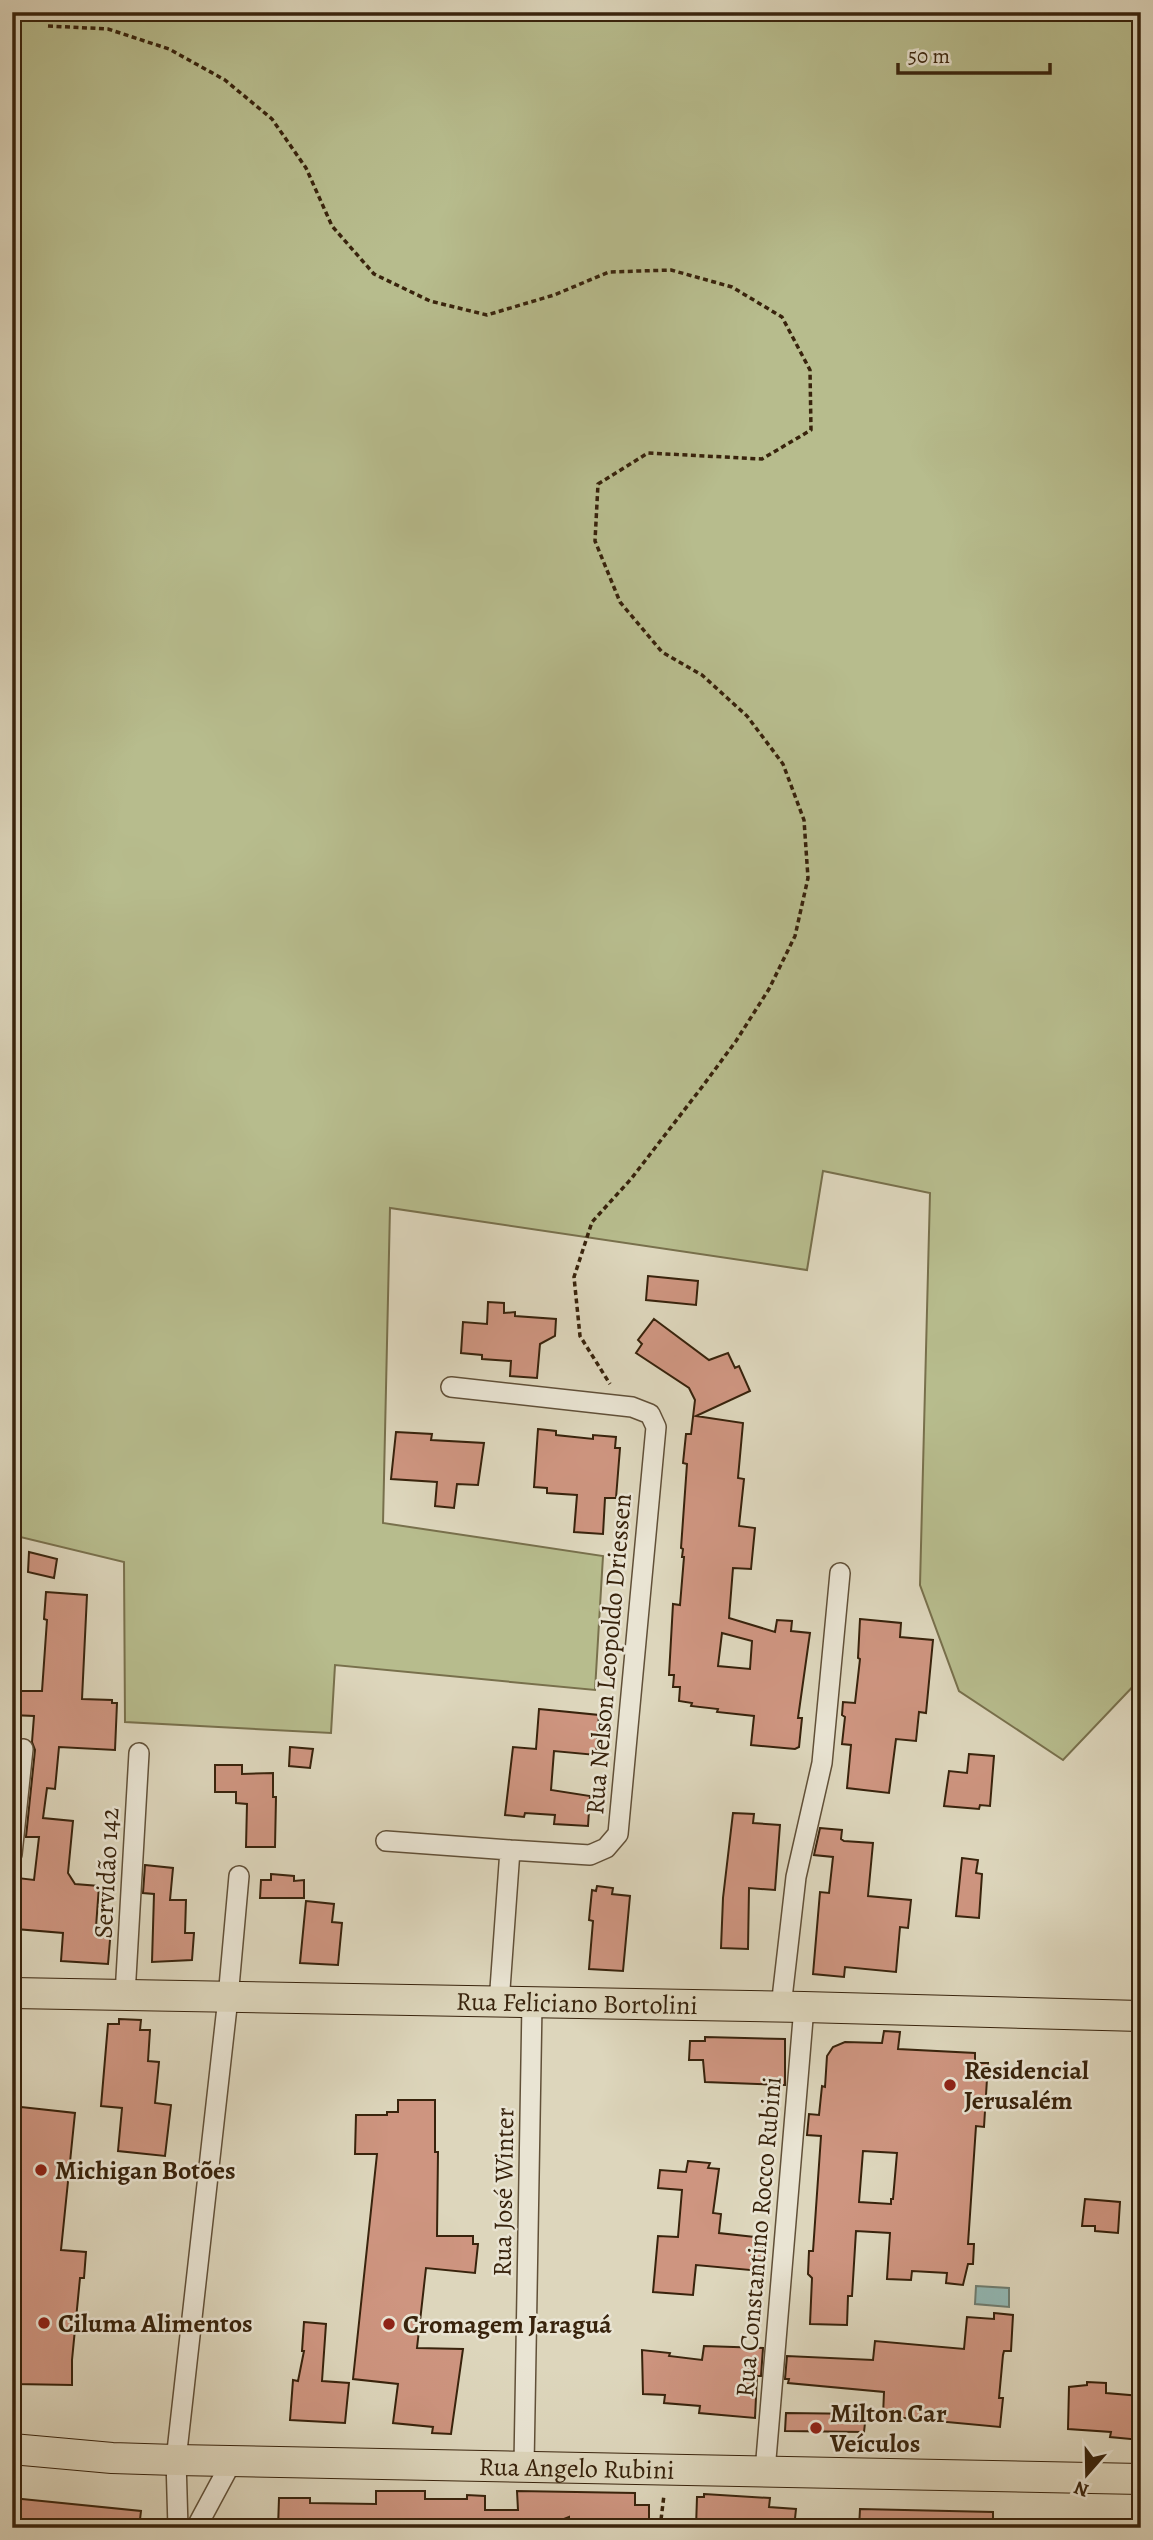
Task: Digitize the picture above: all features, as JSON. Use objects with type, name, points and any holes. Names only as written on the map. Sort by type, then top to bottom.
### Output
[{"type":"main road","name":"Rua Feliciano Bortolini","points":[[12,1993],[1141,2016]]},
{"type":"main road","name":"Rua Angelo Rubini","points":[[12,2449],[176,2460],[1141,2479]]},
{"type":"street","points":[[451,1387],[632,1407]]},
{"type":"street","name":"Rua Nelson Leopoldo Driessen","points":[[386,1841],[590,1855],[606,1848],[618,1834],[656,1427],[650,1414],[632,1407]]},
{"type":"street","name":"Rua Constantino Rocco Rubini","points":[[765,2471],[792,2007],[796,1877],[822,1763],[840,1573]]},
{"type":"street","points":[[12,1854],[23,1749]]},
{"type":"street","name":"Servidão 142","points":[[125,1996],[139,1754]]},
{"type":"street","points":[[499,2003],[510,1850]]},
{"type":"street","points":[[178,2528],[176,2460],[229,1998],[239,1876]]},
{"type":"street","name":"Rua José Winter","points":[[524,2465],[532,2004]]},
{"type":"street","points":[[196,2528],[232,2460]]},
{"type":"path","points":[[48,26],[108,29],[169,49],[225,80],[272,119],[306,168],[332,226],[374,274],[430,301],[487,315],[554,295],[609,272],[671,270],[732,287],[782,317],[810,370],[811,429],[762,459],[648,453],[598,484],[595,541],[620,602],[662,652],[702,676],[747,716],[783,764],[804,820],[808,878],[795,936],[769,989],[736,1041],[702,1087],[631,1179],[592,1222],[574,1277],[580,1336],[605,1378],[632,1407]]},
{"type":"path","points":[[660,2528],[666,2468]]},
{"type":"green space","points":[[12,12],[1141,12],[1141,1678],[1063,1760],[959,1691],[920,1585],[930,1193],[823,1171],[807,1270],[390,1208],[383,1523],[603,1556],[595,1690],[335,1665],[331,1733],[125,1722],[124,1562],[12,1535],[12,1458],[19,1407],[12,1403]]},
{"type":"water","points":[[976,2286],[1009,2288],[1009,2307],[975,2304]]},
{"type":"building","points":[[648,1276],[698,1281],[696,1305],[646,1300]]},
{"type":"building","points":[[488,1302],[504,1303],[504,1313],[515,1312],[515,1316],[556,1319],[555,1336],[540,1344],[537,1378],[510,1376],[511,1361],[482,1359],[482,1355],[461,1353],[463,1322],[487,1324]]},
{"type":"building","points":[[654,1319],[709,1360],[728,1353],[735,1368],[739,1366],[750,1391],[696,1416],[743,1423],[738,1478],[744,1479],[739,1526],[755,1528],[751,1569],[733,1568],[729,1618],[775,1632],[777,1620],[792,1621],[791,1631],[810,1633],[798,1718],[802,1718],[799,1747],[795,1749],[751,1745],[754,1716],[691,1706],[692,1703],[679,1701],[680,1687],[673,1687],[674,1675],[669,1675],[673,1604],[680,1605],[684,1557],[681,1548],[687,1464],[683,1463],[686,1434],[691,1434],[695,1400],[689,1388],[636,1353],[642,1344],[638,1340]],"holes":[[[722,1633],[752,1641],[750,1669],[718,1666]]]},
{"type":"building","points":[[538,1429],[556,1431],[556,1435],[593,1439],[593,1435],[616,1437],[615,1448],[620,1448],[616,1498],[605,1498],[603,1534],[574,1532],[577,1495],[547,1493],[547,1488],[534,1487]]},
{"type":"building","points":[[396,1432],[432,1434],[431,1440],[484,1443],[478,1485],[457,1484],[454,1508],[435,1506],[437,1482],[391,1479]]},
{"type":"building","points":[[29,1552],[57,1559],[54,1578],[28,1572]]},
{"type":"building","points":[[46,1592],[87,1595],[82,1699],[112,1700],[112,1703],[117,1703],[115,1750],[59,1747],[55,1789],[47,1788],[43,1818],[73,1821],[68,1873],[75,1884],[99,1886],[96,1927],[111,1928],[108,1964],[61,1961],[63,1933],[16,1929],[18,1878],[34,1880],[39,1837],[26,1837],[35,1750],[32,1742],[34,1716],[12,1715],[12,1691],[42,1691],[47,1620],[44,1619]]},
{"type":"building","points":[[860,1619],[901,1623],[900,1637],[933,1640],[926,1713],[919,1712],[916,1741],[896,1739],[889,1793],[847,1788],[851,1745],[842,1744],[845,1717],[842,1715],[843,1702],[855,1703],[860,1659]]},
{"type":"building","points":[[539,1709],[599,1715],[596,1755],[554,1751],[551,1790],[590,1796],[588,1826],[554,1824],[555,1815],[505,1815],[513,1747],[536,1749]]},
{"type":"building","points":[[290,1747],[313,1749],[310,1768],[289,1766]]},
{"type":"building","points":[[969,1754],[994,1756],[990,1806],[980,1805],[979,1809],[944,1806],[949,1771],[967,1773]]},
{"type":"building","points":[[215,1765],[242,1765],[242,1774],[273,1773],[273,1797],[276,1797],[275,1847],[246,1847],[247,1804],[236,1803],[236,1792],[215,1792]]},
{"type":"building","points":[[733,1813],[754,1814],[753,1823],[780,1825],[775,1890],[749,1888],[748,1949],[721,1948],[723,1898]]},
{"type":"building","points":[[820,1828],[842,1830],[841,1839],[844,1841],[873,1843],[868,1896],[911,1900],[908,1928],[900,1927],[896,1972],[845,1967],[844,1977],[813,1974],[820,1892],[829,1893],[833,1857],[814,1855]]},
{"type":"building","points":[[962,1858],[978,1860],[976,1873],[982,1874],[979,1918],[956,1916]]},
{"type":"building","points":[[145,1865],[173,1868],[170,1900],[186,1900],[185,1933],[194,1933],[192,1960],[152,1962],[154,1894],[143,1893]]},
{"type":"building","points":[[271,1874],[294,1876],[294,1881],[304,1880],[304,1898],[260,1898],[261,1880],[271,1880]]},
{"type":"building","points":[[597,1886],[613,1888],[612,1894],[630,1896],[623,1971],[589,1969],[593,1921],[589,1920],[592,1890],[596,1891]]},
{"type":"building","points":[[306,1901],[334,1904],[332,1922],[342,1923],[338,1965],[300,1963]]},
{"type":"building","points":[[119,2019],[141,2020],[140,2030],[150,2030],[148,2061],[159,2062],[155,2103],[171,2105],[165,2156],[118,2151],[122,2108],[101,2106],[108,2024],[119,2024]]},
{"type":"building","points":[[884,2031],[900,2032],[898,2049],[975,2053],[975,2063],[988,2063],[984,2127],[976,2126],[968,2244],[974,2244],[973,2264],[968,2264],[963,2285],[946,2283],[947,2273],[912,2271],[911,2280],[887,2279],[890,2233],[856,2231],[852,2296],[848,2296],[847,2325],[810,2324],[812,2278],[808,2274],[809,2251],[813,2251],[821,2136],[807,2135],[809,2114],[819,2115],[822,2086],[825,2087],[827,2056],[833,2047],[845,2042],[882,2043]],"holes":[[[863,2151],[897,2153],[891,2204],[859,2202]]]},
{"type":"building","points":[[705,2037],[785,2039],[785,2085],[705,2082],[703,2060],[689,2060],[690,2041],[705,2041]]},
{"type":"building","points":[[398,2100],[435,2100],[435,2152],[438,2152],[437,2236],[473,2236],[473,2244],[478,2244],[475,2273],[426,2268],[417,2348],[463,2349],[451,2434],[432,2433],[433,2427],[393,2423],[398,2384],[353,2379],[377,2154],[355,2154],[356,2115],[387,2115],[387,2112],[398,2112]]},
{"type":"building","points":[[21,2107],[75,2113],[61,2250],[86,2252],[84,2278],[80,2278],[72,2385],[15,2384],[15,2361],[12,2361],[12,2122],[20,2123]]},
{"type":"building","points":[[688,2161],[710,2163],[708,2168],[719,2169],[713,2213],[721,2214],[719,2233],[764,2238],[761,2271],[696,2265],[693,2295],[653,2292],[658,2236],[678,2237],[682,2190],[658,2188],[660,2170],[686,2172]]},
{"type":"building","points":[[1085,2199],[1120,2202],[1118,2233],[1095,2231],[1095,2226],[1082,2226]]},
{"type":"building","points":[[994,2313],[1013,2315],[1011,2351],[1004,2351],[1003,2355],[999,2398],[1003,2398],[1000,2427],[883,2416],[884,2392],[788,2383],[789,2379],[785,2379],[787,2356],[873,2360],[875,2341],[964,2349],[967,2317],[994,2319]]},
{"type":"building","points":[[304,2322],[326,2324],[322,2381],[349,2383],[345,2423],[290,2420],[293,2380],[298,2381],[304,2351]]},
{"type":"building","points":[[704,2346],[763,2348],[761,2376],[757,2376],[755,2418],[699,2413],[700,2406],[664,2403],[665,2395],[643,2394],[642,2350],[702,2360]]},
{"type":"building","points":[[1087,2382],[1106,2383],[1106,2393],[1141,2396],[1141,2440],[1110,2437],[1111,2432],[1068,2429],[1069,2387],[1087,2385]]},
{"type":"building","points":[[786,2413],[866,2414],[864,2432],[785,2431]]},
{"type":"building","points":[[376,2491],[425,2491],[425,2499],[485,2496],[485,2510],[518,2510],[517,2491],[635,2493],[635,2505],[649,2505],[649,2528],[569,2528],[569,2517],[541,2528],[278,2528],[279,2498],[310,2498],[310,2503],[376,2504]]},
{"type":"building","points":[[704,2494],[770,2498],[769,2507],[796,2509],[794,2528],[696,2528],[697,2497],[704,2497]]},
{"type":"building","points":[[12,2498],[141,2511],[139,2528],[12,2528]]},
{"type":"building","points":[[860,2509],[993,2512],[993,2528],[859,2528]]},
{"type":"place","name":"Residencial Jerusalém","points":[[950,2085]]},
{"type":"place","name":"Michigan Botões","points":[[41,2170]]},
{"type":"place","name":"Ciluma Alimentos","points":[[44,2323]]},
{"type":"place","name":"Cromagem Jaraguá","points":[[389,2324]]},
{"type":"place","name":"Milton Car Veículos","points":[[816,2428]]}]
